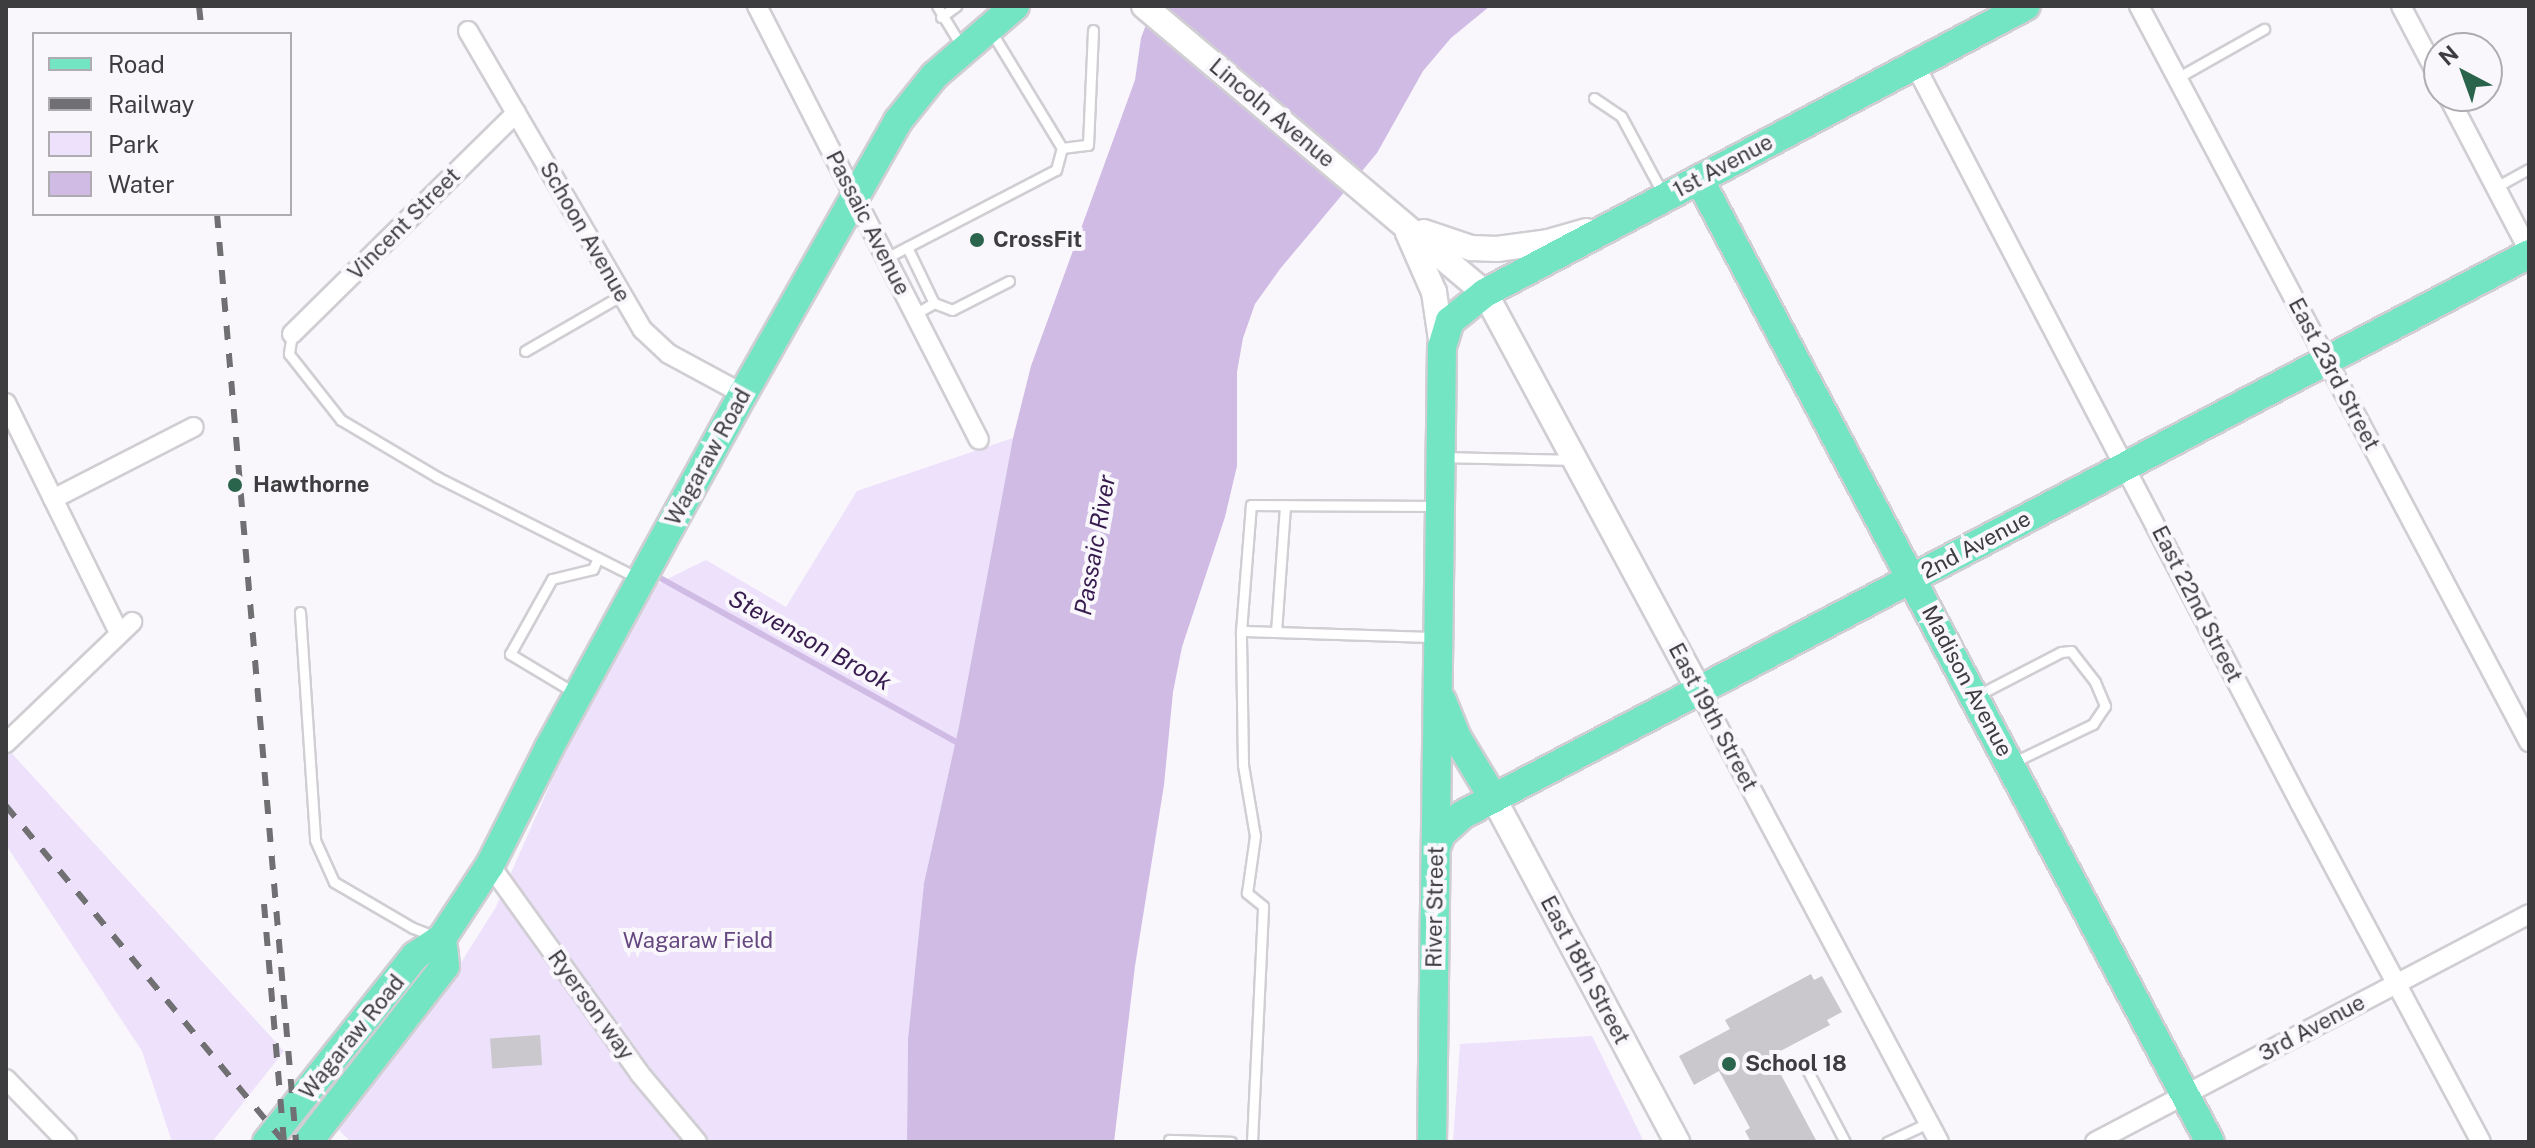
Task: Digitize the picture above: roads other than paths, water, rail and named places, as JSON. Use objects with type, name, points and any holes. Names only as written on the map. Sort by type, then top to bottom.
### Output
[{"type":"main road","name":"Wagaraw Road","points":[[267,1142],[415,956],[442,938],[490,865],[578,695],[743,394],[914,97],[963,49],[1015,6]]},
{"type":"main road","name":"Lincoln Avenue","points":[[1144,6],[1485,293]]},
{"type":"main road","name":"1st Avenue","points":[[1442,347],[1450,321],[1485,293],[2026,6]]},
{"type":"main road","name":"Madison Avenue","points":[[1699,179],[2210,1142]]},
{"type":"main road","points":[[1400,221],[1450,242],[1497,249],[1548,242],[1632,214]]},
{"type":"main road","name":"River Street","points":[[1400,221],[1426,268],[1439,318],[1442,347],[1432,1142]]},
{"type":"main road","name":"2nd Avenue","points":[[1436,848],[1449,825],[1494,799],[2529,252]]},
{"type":"main road","name":"East 19th Street","points":[[1485,293],[1699,691]]},
{"type":"main road","name":"River Street","points":[[1437,672],[1452,728],[1494,799]]},
{"type":"main road","name":"East 18th Street","points":[[1494,799],[1677,1142]]},
{"type":"main road","name":"Wagaraw Road","points":[[308,1142],[445,966],[442,938]]},
{"type":"street","name":"Passaic Avenue","points":[[757,6],[979,439]]},
{"type":"street","name":"East 23rd Street","points":[[2139,6],[2529,742]]},
{"type":"street","points":[[2401,6],[2423,48]]},
{"type":"street","name":"Schoon Avenue","points":[[468,31],[622,295],[654,343],[743,394]]},
{"type":"street","name":"East 22nd Street","points":[[1915,65],[2481,1142]]},
{"type":"street","points":[[2456,112],[2529,252]]},
{"type":"street","name":"Vincent Street","points":[[292,334],[516,113]]},
{"type":"street","points":[[6,403],[53,499],[125,627],[6,743]]},
{"type":"street","points":[[53,499],[194,427]]},
{"type":"street","name":"East 19th Street","points":[[1699,691],[1939,1142]]},
{"type":"street","name":"Ryerson way","points":[[490,865],[614,1038],[697,1142]]},
{"type":"street","name":"3rd Avenue","points":[[2095,1142],[2529,914]]},
{"type":"street","points":[[6,1079],[67,1142]]},
{"type":"lane","points":[[937,6],[963,49]]},
{"type":"lane","points":[[941,17],[956,6]]},
{"type":"lane","points":[[886,258],[1056,170],[1062,148],[989,28]]},
{"type":"lane","points":[[2177,78],[2264,29]]},
{"type":"lane","points":[[1062,148],[1088,145],[1093,30]]},
{"type":"lane","points":[[1594,98],[1621,116],[1664,197]]},
{"type":"lane","points":[[2496,187],[2529,169]]},
{"type":"lane","points":[[907,247],[934,303],[952,310],[1009,281]]},
{"type":"lane","points":[[525,351],[622,295]]},
{"type":"lane","points":[[915,314],[934,303]]},
{"type":"lane","points":[[292,334],[289,354],[341,420],[437,477],[641,579]]},
{"type":"lane","points":[[1440,457],[1577,460]]},
{"type":"lane","points":[[1252,1142],[1263,906],[1247,893],[1255,836],[1243,765],[1241,631],[1251,505],[1439,506]]},
{"type":"lane","points":[[1276,632],[1285,505]]},
{"type":"lane","points":[[578,695],[510,654],[552,579],[593,569],[598,558]]},
{"type":"lane","points":[[300,612],[315,840],[321,854],[334,882],[413,928],[442,938]]},
{"type":"lane","points":[[1241,631],[1437,637]]},
{"type":"lane","points":[[1975,697],[2061,652],[2071,651],[2095,682],[2105,706],[2093,724],[2010,764]]},
{"type":"lane","points":[[1803,1062],[1845,1142]]},
{"type":"lane","points":[[1887,1142],[1928,1123]]},
{"type":"lane","points":[[1169,1140],[1231,1142]]},
{"type":"water","name":"Passaic River","points":[[1153,6],[1490,6],[1451,38],[1423,71],[1377,153],[1280,269],[1255,304],[1243,338],[1237,372],[1237,466],[1225,517],[1182,647],[1173,692],[1164,785],[1135,966],[1114,1142],[907,1142],[908,1039],[924,883],[959,726],[1013,438],[1031,366],[1135,80],[1141,38]]},
{"type":"waterway","name":"Stevenson Brook","points":[[653,574],[956,742]]},
{"type":"railway","points":[[199,6],[202,32]]},
{"type":"railway","points":[[217,216],[296,1142]]},
{"type":"railway","points":[[6,806],[284,1142]]},
{"type":"railway","points":[[264,904],[284,1142]]},
{"type":"place","name":"CrossFit","points":[[977,240]]},
{"type":"place","name":"Hawthorne","points":[[235,485]]},
{"type":"place","name":"School 18","points":[[1729,1064]]},
{"type":"park label","name":"Wagaraw Field","points":[[698,941]]}]
